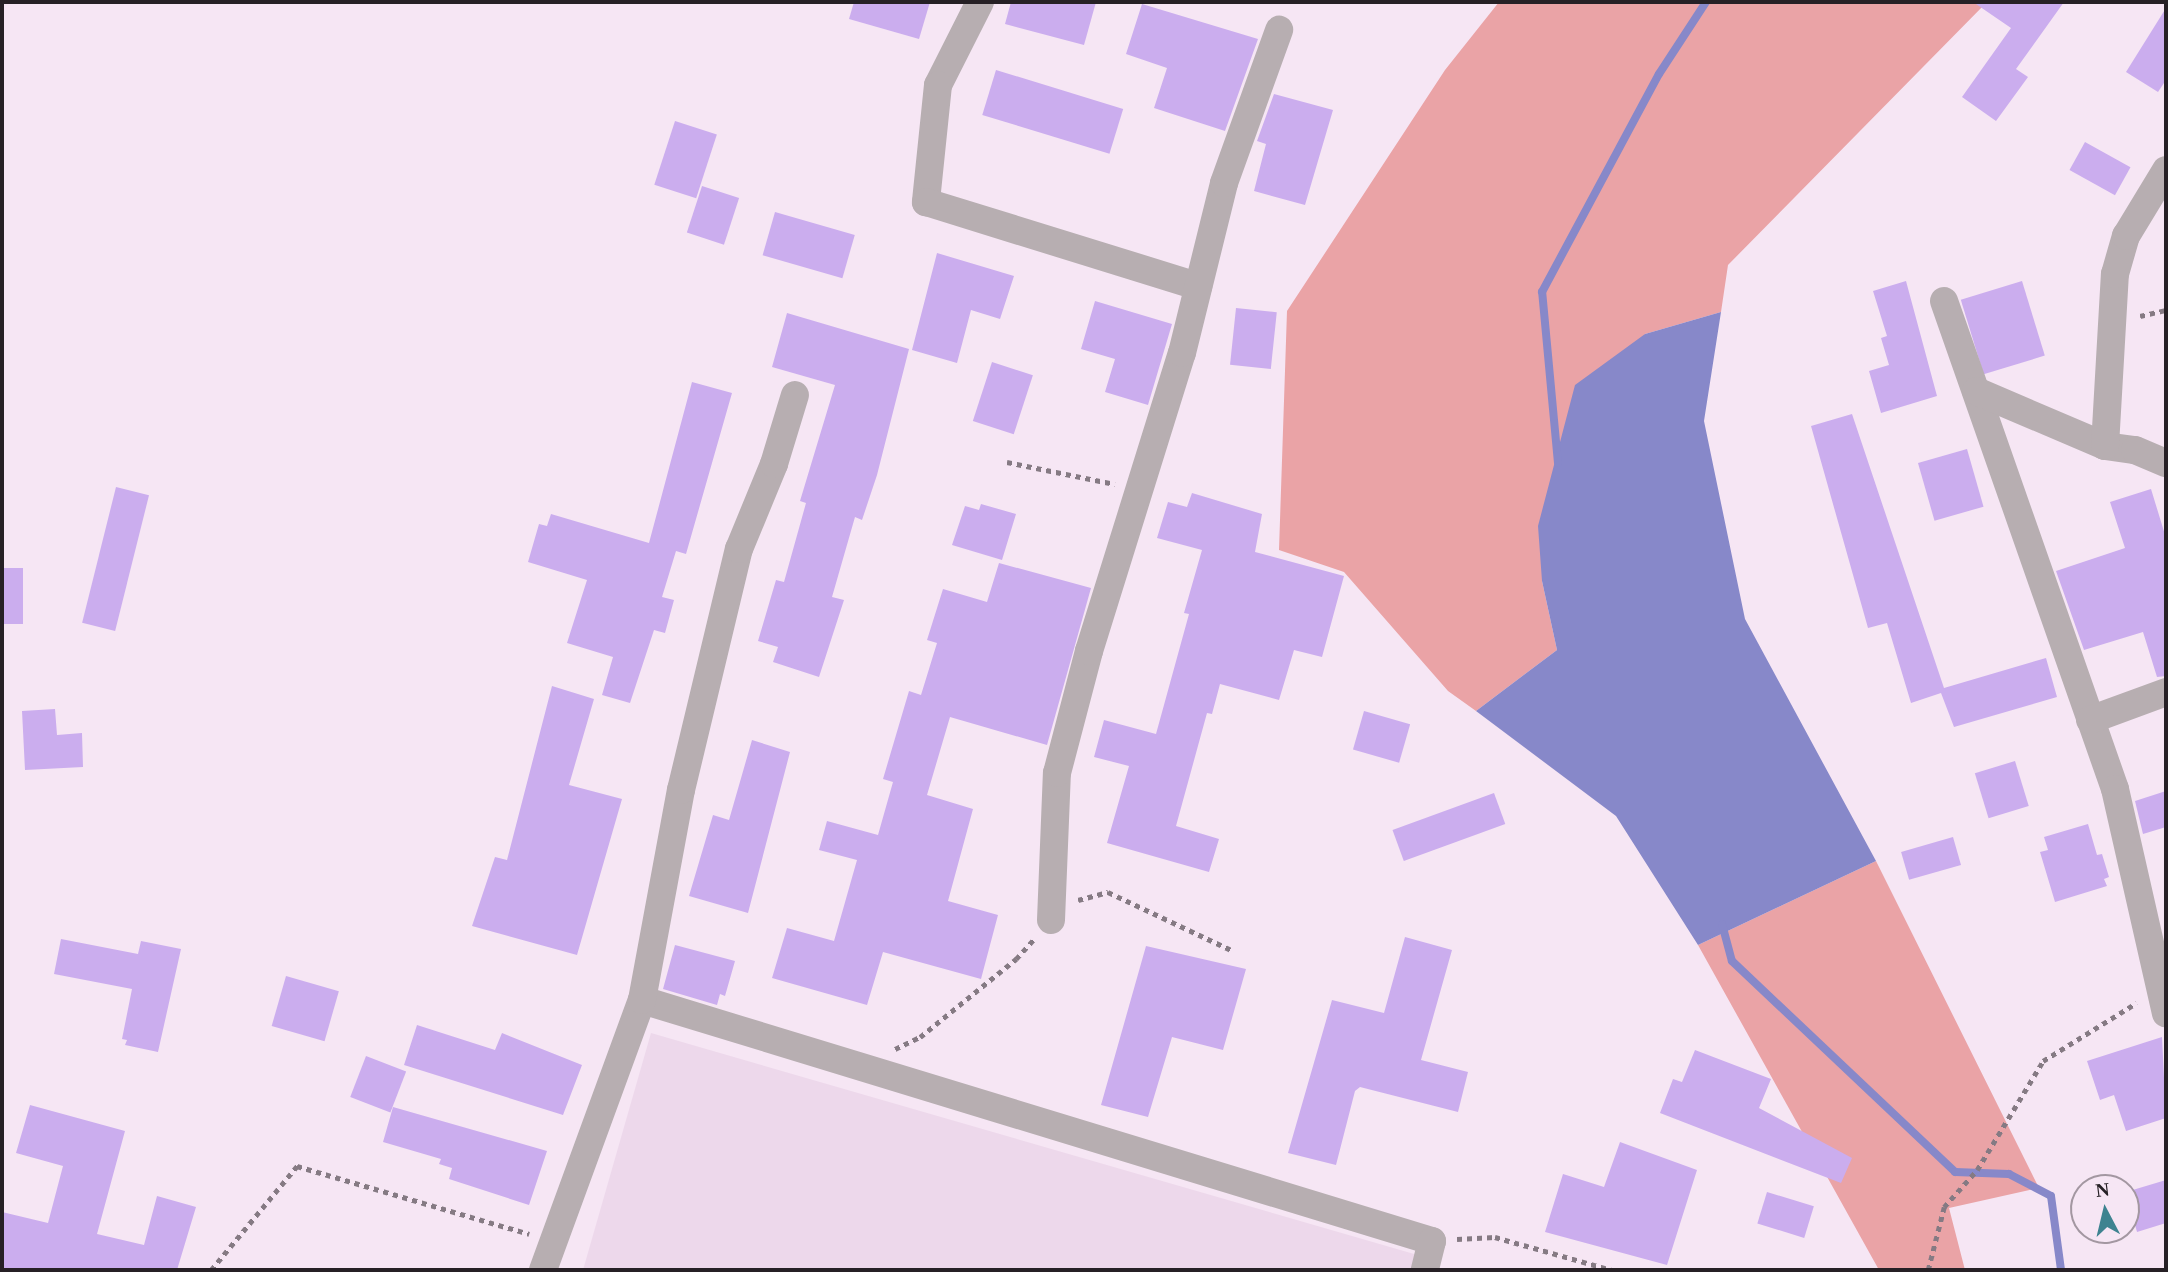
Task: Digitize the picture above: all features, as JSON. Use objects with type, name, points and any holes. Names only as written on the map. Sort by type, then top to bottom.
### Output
[{"type":"street","points":[[980,2],[937,85],[926,202],[1198,286]]},
{"type":"street","points":[[1051,920],[1057,773],[1137,488],[1182,353],[1224,183],[1279,30]]},
{"type":"street","points":[[2105,446],[2115,274],[2126,236],[2166,170]]},
{"type":"street","points":[[1944,301],[2115,789],[2163,998]]},
{"type":"street","points":[[1976,391],[2105,446],[2166,463]]},
{"type":"street","points":[[543,1270],[642,1000],[681,790],[739,549],[774,464],[795,395]]},
{"type":"street","points":[[2090,720],[2166,692]]},
{"type":"street","points":[[642,1000],[1432,1241],[1424,1270]]},
{"type":"path","points":[[1007,462],[1137,488]]},
{"type":"path","points":[[861,1066],[920,1037],[1016,959],[1051,920],[1074,902],[1108,892],[1231,950]]},
{"type":"path","points":[[1928,1270],[1944,1207],[1977,1170],[2043,1061],[2163,998]]},
{"type":"path","points":[[211,1270],[297,1166],[553,1241]]},
{"type":"path","points":[[1432,1241],[1495,1237],[1612,1270]]},
{"type":"shaded area","points":[[1499,2],[1987,2],[1728,265],[1721,312],[1645,334],[1542,581],[1557,650],[1476,711],[1448,691],[1344,572],[1279,550],[1287,311],[1445,70]]},
{"type":"shaded area","points":[[1876,861],[2039,1188],[1949,1208],[1965,1270],[1879,1270],[1698,945]]},
{"type":"shaded area","points":[[651,1033],[1421,1256],[1416,1270],[583,1270]]},
{"type":"water","points":[[1721,312],[1704,421],[1745,619],[1876,861],[1698,945],[1616,816],[1476,711],[1557,650],[1542,581],[1538,526],[1575,385],[1645,334]]},
{"type":"building","points":[[854,2],[930,2],[919,39],[849,19]]},
{"type":"building","points":[[1011,2],[1096,2],[1084,45],[1005,24]]},
{"type":"building","points":[[1973,2],[2064,2],[2016,69],[2028,77],[1996,121],[1962,97],[2011,28]]},
{"type":"building","points":[[1142,4],[1258,39],[1225,131],[1154,108],[1167,68],[1126,54]]},
{"type":"building","points":[[2166,8],[2166,80],[2158,92],[2126,72]]},
{"type":"building","points":[[996,70],[1123,109],[1109,154],[982,115]]},
{"type":"building","points":[[1274,94],[1333,110],[1305,205],[1254,191],[1266,144],[1257,141]]},
{"type":"building","points":[[675,121],[717,135],[696,198],[654,185]]},
{"type":"building","points":[[2085,142],[2130,167],[2115,195],[2069,170]]},
{"type":"building","points":[[702,186],[739,198],[724,245],[687,233]]},
{"type":"building","points":[[775,212],[855,235],[842,278],[763,255]]},
{"type":"building","points":[[937,253],[1014,276],[1000,319],[971,310],[957,363],[912,350]]},
{"type":"building","points":[[1906,281],[1937,396],[1881,413],[1869,371],[1889,365],[1881,338],[1887,336],[1873,291]]},
{"type":"building","points":[[2022,281],[2045,356],[1984,374],[1961,300]]},
{"type":"building","points":[[1095,301],[1172,324],[1148,405],[1105,392],[1115,359],[1081,349]]},
{"type":"building","points":[[1236,308],[1277,312],[1271,369],[1230,365]]},
{"type":"building","points":[[787,313],[909,349],[877,475],[862,520],[855,517],[832,597],[844,600],[819,677],[773,662],[778,647],[758,641],[776,580],[784,582],[806,503],[800,501],[835,385],[772,367]]},
{"type":"building","points":[[992,362],[1033,375],[1014,434],[973,421]]},
{"type":"building","points":[[692,382],[732,393],[686,554],[676,551],[662,597],[674,600],[665,633],[654,630],[630,703],[602,695],[613,657],[567,643],[587,580],[528,562],[539,524],[547,526],[551,514],[649,543]]},
{"type":"building","points":[[1852,414],[1944,688],[2046,658],[2057,697],[1954,727],[1941,693],[1911,703],[1887,623],[1868,628],[1811,426]]},
{"type":"building","points":[[1967,449],[1984,507],[1935,521],[1918,463]]},
{"type":"building","points":[[116,487],[149,495],[115,631],[82,623]]},
{"type":"building","points":[[2151,489],[2166,538],[2166,676],[2157,677],[2143,632],[2084,650],[2056,571],[2125,548],[2110,502]]},
{"type":"building","points":[[1192,493],[1262,514],[1255,552],[1344,576],[1322,657],[1294,650],[1279,700],[1220,684],[1212,714],[1207,713],[1176,826],[1219,839],[1209,872],[1107,843],[1129,766],[1094,757],[1104,720],[1156,734],[1189,614],[1184,613],[1202,550],[1157,538],[1168,502],[1187,507]]},
{"type":"building","points":[[981,504],[1016,514],[1002,560],[952,545],[965,506],[979,510]]},
{"type":"building","points":[[999,563],[1091,588],[1047,745],[950,717],[927,795],[973,809],[948,901],[998,915],[981,979],[883,952],[867,1005],[772,978],[787,928],[834,941],[857,860],[819,850],[827,821],[878,835],[893,782],[883,779],[909,691],[921,695],[937,643],[927,640],[943,589],[987,602]]},
{"type":"building","points":[[2,568],[23,568],[23,624],[2,624]]},
{"type":"building","points":[[552,686],[594,699],[569,785],[622,799],[577,955],[472,926],[495,857],[507,860]]},
{"type":"building","points":[[55,709],[57,735],[82,733],[83,767],[25,770],[22,711]]},
{"type":"building","points":[[1364,711],[1410,724],[1399,763],[1353,749]]},
{"type":"building","points":[[752,740],[790,752],[748,913],[689,896],[713,815],[729,820]]},
{"type":"building","points":[[2015,761],[2029,806],[1989,818],[1975,773]]},
{"type":"building","points":[[2166,791],[2166,827],[2143,834],[2135,801]]},
{"type":"building","points":[[1494,793],[1505,824],[1404,861],[1393,830]]},
{"type":"building","points":[[2088,824],[2097,855],[2102,854],[2109,877],[2104,879],[2107,886],[2055,902],[2040,852],[2048,850],[2044,837]]},
{"type":"building","points":[[1953,837],[1961,865],[1909,880],[1901,852]]},
{"type":"building","points":[[1405,937],[1452,950],[1421,1060],[1468,1072],[1458,1112],[1360,1087],[1355,1091],[1336,1165],[1288,1153],[1332,1000],[1384,1013]]},
{"type":"building","points":[[61,939],[138,954],[141,941],[181,949],[158,1052],[125,1045],[127,1040],[122,1039],[132,989],[54,974]]},
{"type":"building","points":[[675,945],[735,961],[725,996],[720,994],[717,1005],[663,989]]},
{"type":"building","points":[[1146,946],[1246,969],[1223,1050],[1172,1037],[1148,1117],[1101,1105]]},
{"type":"building","points":[[286,976],[339,991],[325,1041],[272,1026]]},
{"type":"building","points":[[417,1025],[495,1050],[502,1033],[582,1065],[563,1115],[404,1065]]},
{"type":"building","points":[[2162,1037],[2166,1118],[2126,1131],[2114,1095],[2100,1100],[2087,1061]]},
{"type":"building","points":[[1695,1050],[1771,1079],[1759,1108],[1852,1158],[1841,1183],[1660,1113],[1673,1079],[1682,1082]]},
{"type":"building","points":[[366,1056],[406,1071],[390,1112],[350,1097]]},
{"type":"building","points":[[30,1105],[125,1131],[97,1234],[144,1245],[157,1196],[196,1207],[177,1270],[2,1268],[2,1212],[48,1223],[63,1166],[16,1153]]},
{"type":"building","points":[[393,1107],[547,1151],[529,1205],[449,1179],[452,1168],[439,1164],[441,1159],[383,1142]]},
{"type":"building","points":[[1620,1142],[1697,1170],[1667,1265],[1545,1232],[1563,1174],[1604,1187]]},
{"type":"building","points":[[2166,1180],[2166,1223],[2140,1231],[2140,1188]]},
{"type":"building","points":[[1767,1192],[1814,1206],[1804,1238],[1757,1224]]},
{"type":"waterway","points":[[1558,463],[1542,292],[1659,74],[1706,2]]},
{"type":"waterway","points":[[1722,924],[1732,961],[1955,1172],[2009,1174],[2051,1196],[2061,1270]]}]
